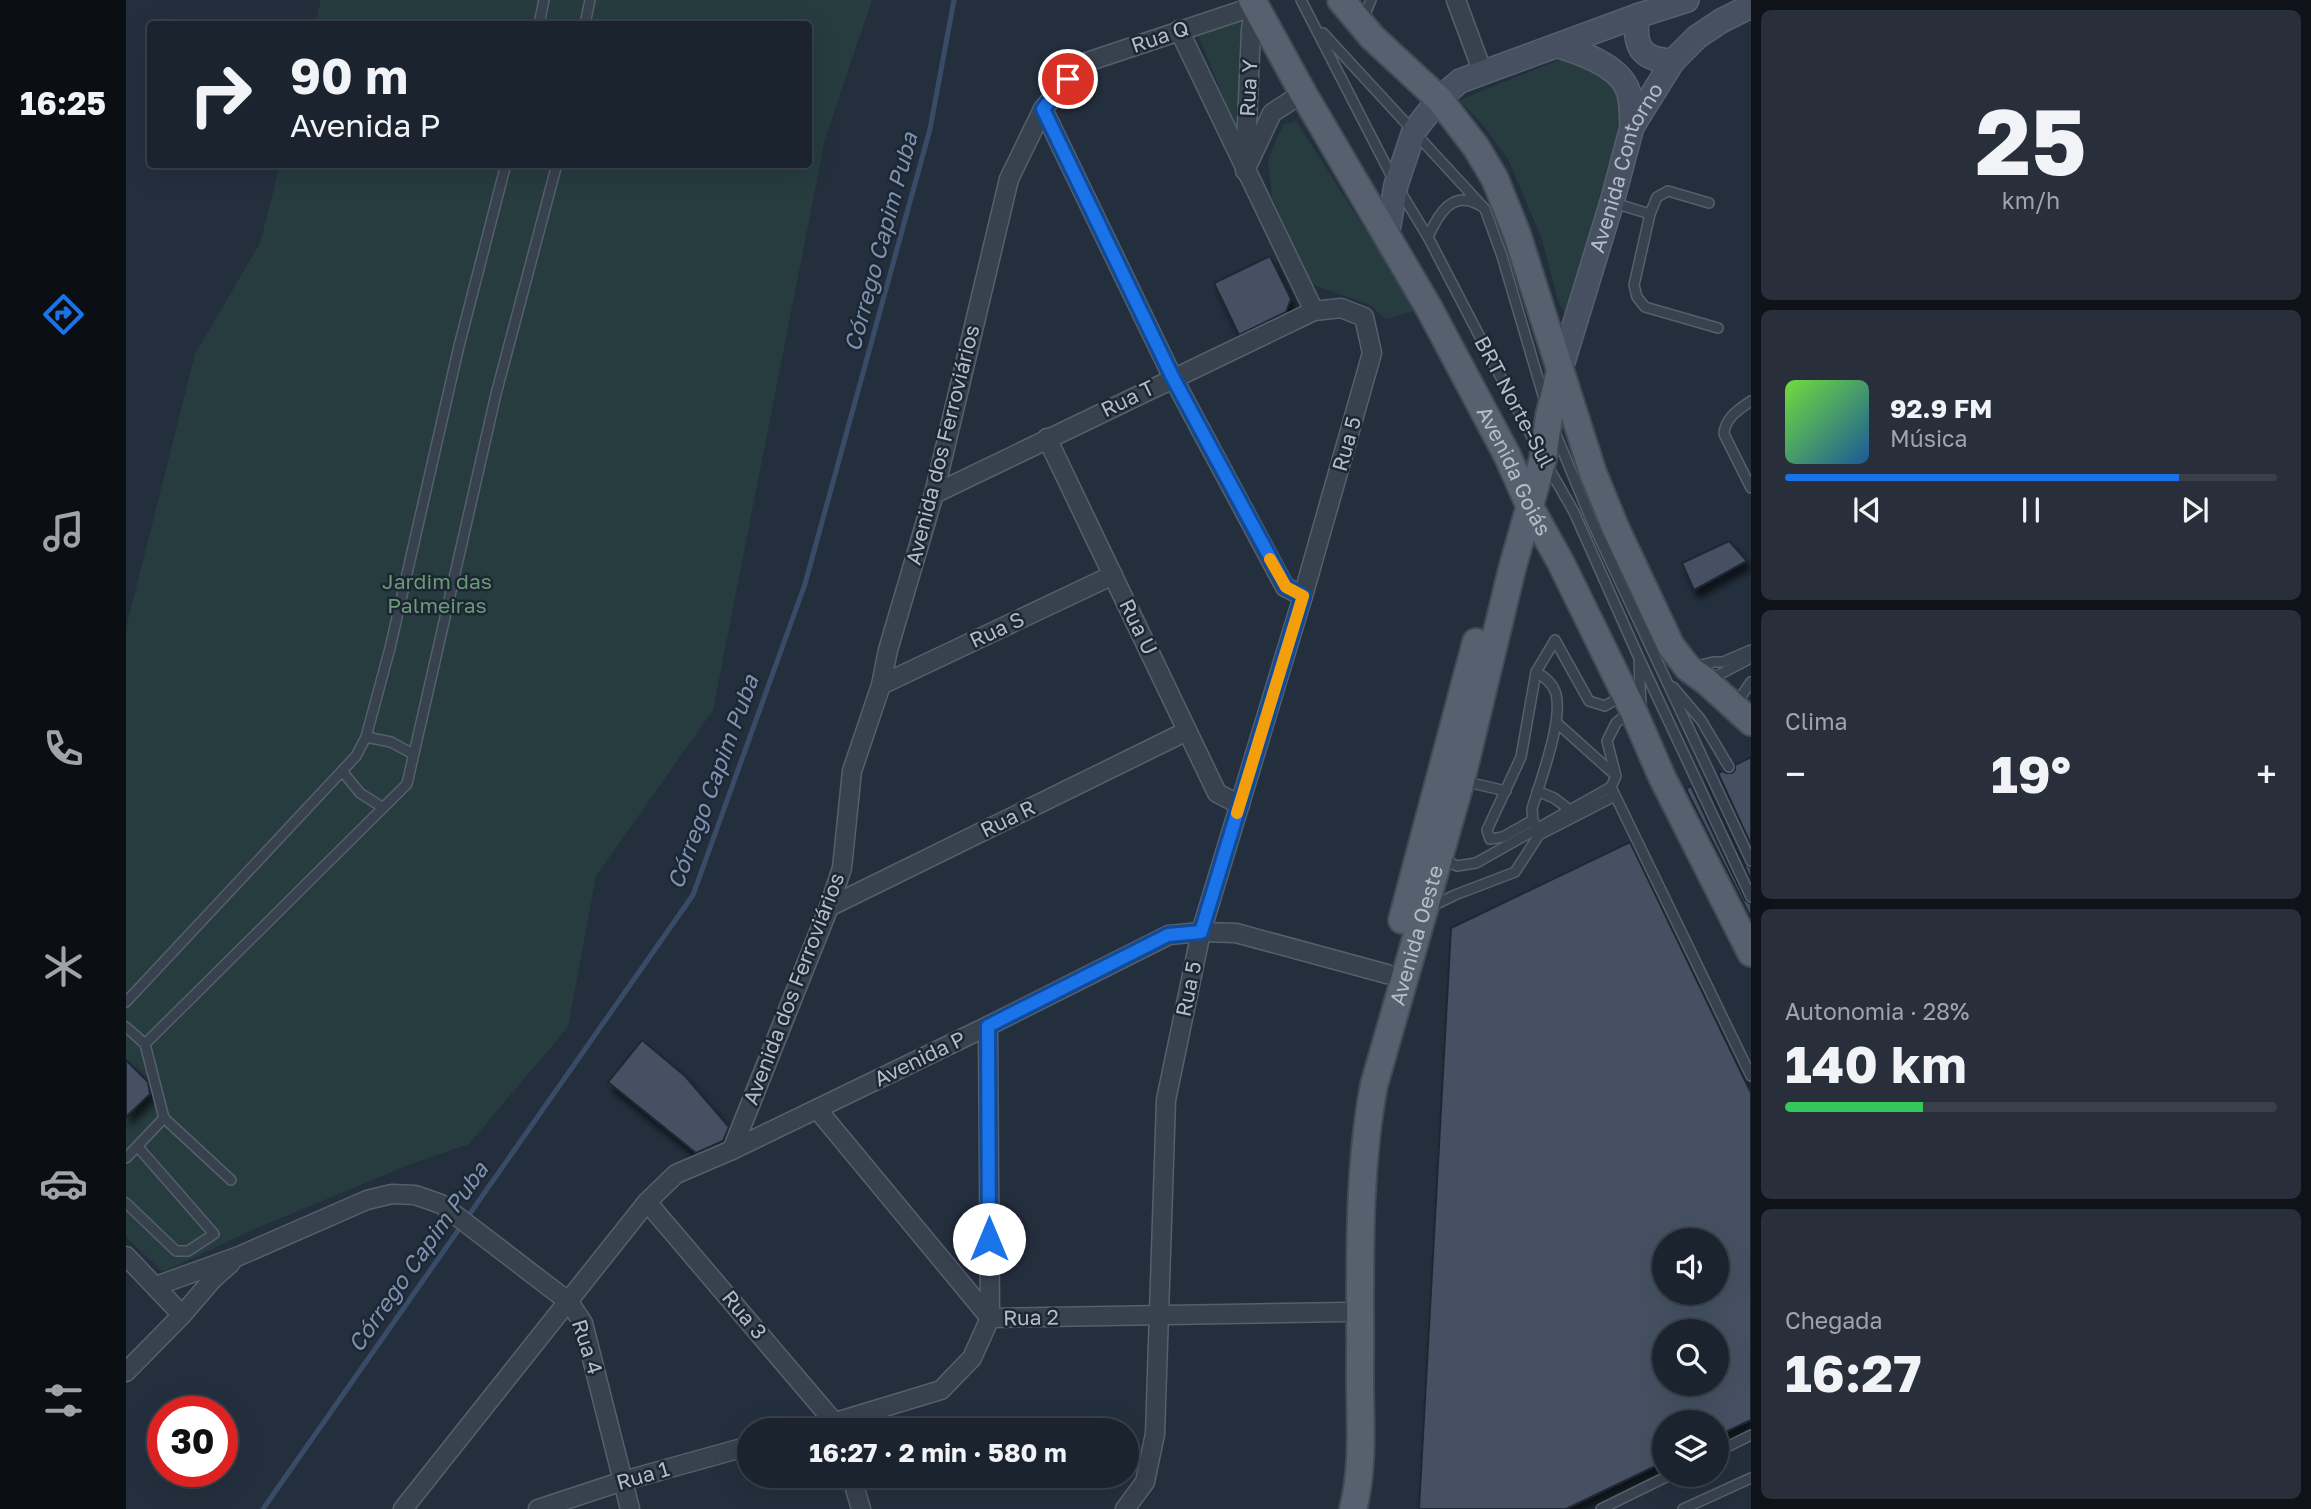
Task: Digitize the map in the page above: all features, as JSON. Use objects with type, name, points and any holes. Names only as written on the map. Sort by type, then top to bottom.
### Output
[{"type":"main road","points":[[1341,0],[1366,12],[1372,37],[1439,99],[1476,146],[1495,178],[1517,234],[1593,473],[1616,529],[1686,675],[1743,714]]},
{"type":"main road","points":[[1387,236],[1396,185],[1414,131],[1439,99],[1460,81],[1687,0]]},
{"type":"main road","name":"Avenida Goiás","points":[[1253,3],[1429,308],[1507,455],[1530,507],[1562,563],[1662,777],[1751,953]]},
{"type":"main road","name":"Avenida Contorno","points":[[1560,372],[1632,127],[1673,61],[1697,37],[1721,20],[1751,5]]},
{"type":"main road","points":[[1637,16],[1635,33],[1642,52],[1655,60],[1673,61]]},
{"type":"main road","points":[[1559,46],[1584,53],[1624,82],[1629,93],[1632,127]]},
{"type":"main road","name":"Avenida Oeste","points":[[1353,1509],[1359,1468],[1361,1238],[1368,1115],[1374,1085],[1461,781],[1512,569],[1543,459],[1549,416],[1560,372]]},
{"type":"main road","name":"Avenida Oeste","points":[[1335,1509],[1344,1433],[1346,1154],[1351,1114],[1519,482]]},
{"type":"main road","points":[[1512,569],[1530,560],[1542,558],[1562,563]]},
{"type":"street","points":[[1456,0],[1483,73]]},
{"type":"street","name":"Rua Q","points":[[1043,109],[1081,64],[1253,3]]},
{"type":"street","name":"Rua Y","points":[[1245,171],[1253,3]]},
{"type":"street","name":"Rua Y","points":[[1179,30],[1314,311]]},
{"type":"street","name":"Rua Y","points":[[1245,171],[1272,113],[1303,93]]},
{"type":"street","points":[[1043,109],[1173,378],[1286,587],[1303,596]]},
{"type":"street","name":"Avenida dos Ferroviários","points":[[732,1150],[842,868],[852,771],[881,685],[888,650],[934,494],[1009,179],[1043,109]]},
{"type":"street","name":"Rua T","points":[[934,494],[1314,311],[1341,308],[1364,317]]},
{"type":"street","name":"Rua 5","points":[[1125,1509],[1145,1482],[1155,1434],[1166,1100],[1201,932],[1303,596],[1372,353],[1364,317]]},
{"type":"street","name":"Rua U","points":[[1047,438],[1217,793],[1240,805]]},
{"type":"street","name":"Rua S","points":[[881,685],[1113,575]]},
{"type":"street","name":"Rua R","points":[[829,907],[1187,730]]},
{"type":"street","name":"Avenida P","points":[[732,1150],[1168,935],[1236,933],[1387,974]]},
{"type":"street","points":[[859,1418],[941,1390],[972,1358],[990,1318],[988,1026]]},
{"type":"street","name":"Rua 2","points":[[817,1109],[990,1318],[1344,1312]]},
{"type":"street","points":[[402,1509],[647,1202],[676,1174],[732,1150]]},
{"type":"street","name":"Rua 4","points":[[239,1256],[367,1200],[392,1194],[415,1195],[441,1204],[569,1301],[583,1323],[630,1509]]},
{"type":"street","name":"Rua 3","points":[[647,1202],[829,1418]]},
{"type":"street","points":[[126,1256],[182,1315]]},
{"type":"street","points":[[156,1286],[239,1256]]},
{"type":"street","points":[[126,1372],[182,1315],[212,1279],[239,1256]]},
{"type":"street","name":"Rua 1","points":[[538,1509],[623,1481],[737,1449]]},
{"type":"street","points":[[855,1488],[861,1509]]},
{"type":"lane","points":[[540,21],[544,0]]},
{"type":"lane","points":[[586,21],[590,0]]},
{"type":"lane","points":[[1301,0],[1314,24]]},
{"type":"lane","name":"BRT Norte-Sul","points":[[1314,24],[1485,209],[1502,256],[1549,416],[1592,522],[1686,675],[1751,861]]},
{"type":"lane","name":"BRT Norte-Sul","points":[[1314,24],[1396,185],[1428,237],[1543,459],[1574,512],[1751,897]]},
{"type":"lane","points":[[126,1002],[356,757],[366,737],[390,648],[459,346],[505,168]]},
{"type":"lane","points":[[145,1044],[407,783],[496,394],[556,168]]},
{"type":"lane","points":[[1709,203],[1668,191],[1657,197],[1650,214],[1634,285],[1637,298],[1645,307],[1718,328]]},
{"type":"lane","points":[[1428,237],[1446,206],[1467,201],[1485,209]]},
{"type":"lane","points":[[1612,202],[1650,214]]},
{"type":"lane","points":[[1751,401],[1724,425],[1724,434],[1748,475],[1751,488]]},
{"type":"lane","points":[[1536,828],[1490,839],[1487,830],[1521,757],[1536,672],[1555,640],[1589,701],[1632,710]]},
{"type":"lane","points":[[1686,675],[1713,662],[1723,662],[1751,650]]},
{"type":"lane","points":[[1639,658],[1632,710],[1616,723],[1607,741],[1616,776],[1613,792],[1751,1076]]},
{"type":"lane","points":[[1686,675],[1751,658]]},
{"type":"lane","points":[[1424,910],[1515,872],[1536,828],[1532,809],[1557,723],[1555,690],[1536,672]]},
{"type":"lane","points":[[1686,675],[1702,720],[1730,768]]},
{"type":"lane","points":[[1743,714],[1751,682]]},
{"type":"lane","points":[[1557,723],[1616,776]]},
{"type":"lane","points":[[366,737],[391,742],[414,754]]},
{"type":"lane","points":[[342,771],[360,793],[383,807]]},
{"type":"lane","points":[[1461,781],[1506,791]]},
{"type":"lane","points":[[1538,790],[1573,812]]},
{"type":"lane","points":[[1440,858],[1457,866],[1468,866],[1536,828],[1613,792]]},
{"type":"lane","points":[[126,1027],[145,1044],[164,1118],[232,1180]]},
{"type":"lane","points":[[126,1158],[164,1118]]},
{"type":"lane","points":[[126,1203],[176,1251],[188,1251],[214,1234],[138,1147]]},
{"type":"lane","points":[[1729,1446],[1751,1435]]},
{"type":"lane","points":[[1683,1509],[1751,1478]]},
{"type":"lane","points":[[1601,1509],[1652,1484]]},
{"type":"green space","name":"Jardim das Palmeiras","points":[[321,0],[872,0],[825,139],[713,710],[596,876],[568,1027],[469,1144],[411,1164],[252,1230],[163,1272],[126,1237],[126,628],[195,354],[260,243],[279,168],[812,168],[812,21],[316,21]]},
{"type":"green space","points":[[1246,13],[1242,144],[1196,30]]},
{"type":"green space","points":[[1579,57],[1617,84],[1627,116],[1570,324],[1558,300],[1542,239],[1508,159],[1482,124],[1459,100],[1564,58]]},
{"type":"green space","points":[[1296,121],[1417,310],[1386,319],[1370,305],[1311,284],[1272,197],[1268,159],[1283,125]]},
{"type":"building","points":[[1270,256],[1291,299],[1286,312],[1239,335],[1214,283]]},
{"type":"building","points":[[1729,541],[1747,561],[1694,590],[1682,563]]},
{"type":"building","points":[[1751,757],[1751,845],[1718,773],[1732,773],[1735,765]]},
{"type":"building","points":[[1705,779],[1745,864],[1751,868],[1751,880]]},
{"type":"building","points":[[1691,786],[1745,900],[1751,904],[1751,918],[1686,789]]},
{"type":"building","points":[[1630,842],[1751,1093],[1751,1420],[1729,1430],[1729,1410],[1652,1410],[1652,1468],[1566,1509],[1419,1509],[1451,928]]},
{"type":"building","points":[[642,1040],[685,1076],[729,1127],[723,1141],[696,1153],[608,1082]]},
{"type":"building","points":[[126,1060],[148,1082],[150,1094],[126,1117]]},
{"type":"waterway","name":"Córrego Capim Puba","points":[[263,1509],[693,895],[805,584],[930,129],[954,0]]},
{"type":"slow traffic","points":[[1237,813],[1303,596],[1286,587],[1270,559]]},
{"type":"route","points":[[989,1239],[988,1026],[1168,935],[1201,932],[1303,596],[1286,587],[1185,401],[1043,109],[1068,79]]}]
